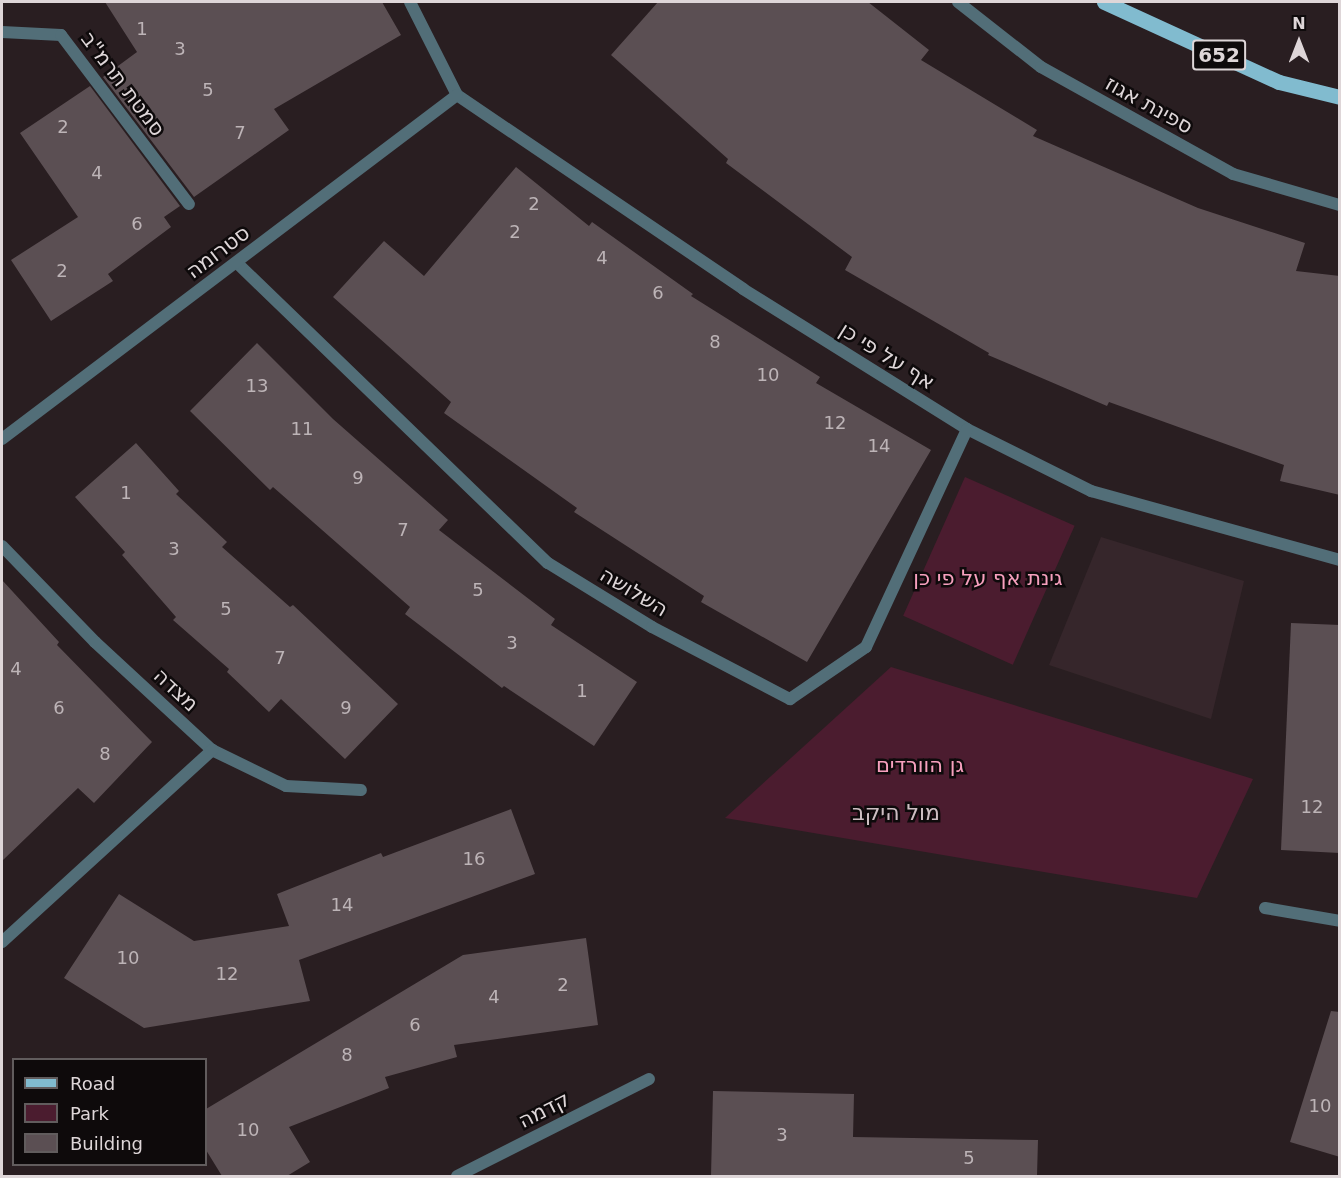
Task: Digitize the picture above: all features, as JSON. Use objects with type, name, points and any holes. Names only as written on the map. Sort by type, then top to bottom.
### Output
[{"type":"main road","name":"652","points":[[1104,2],[1279,82],[1340,97]]},
{"type":"street","points":[[410,2],[457,95]]},
{"type":"street","name":"ספינת אגוז","points":[[957,2],[1041,67],[1233,174],[1340,205]]},
{"type":"street","name":"סמטת תרמ\"ב","points":[[2,32],[61,35],[189,204]]},
{"type":"street","name":"סטרומה","points":[[2,439],[457,95]]},
{"type":"street","name":"אף על פי כן","points":[[457,95],[743,289],[967,429],[1091,491],[1340,560]]},
{"type":"street","name":"השלושה","points":[[237,263],[548,563],[652,627],[790,699],[866,647],[967,429]]},
{"type":"street","name":"מצדה","points":[[2,546],[95,642],[212,750],[286,786],[361,790]]},
{"type":"street","points":[[2,942],[212,750]]},
{"type":"street","points":[[1265,908],[1340,921]]},
{"type":"street","name":"קדמה","points":[[457,1176],[649,1079]]},
{"type":"shaded area","points":[[1101,537],[1244,581],[1211,719],[1049,665]]},
{"type":"green space","name":"גינת אף על פי כן","points":[[965,477],[1075,526],[1013,665],[903,616]]},
{"type":"green space","name":"גן הוורדים","points":[[891,667],[1253,779],[1197,898],[725,818]]},
{"type":"building","points":[[105,2],[382,2],[401,35],[274,109],[289,130],[194,197],[103,77],[137,52]]},
{"type":"building","points":[[658,2],[868,2],[929,50],[921,60],[1037,130],[1033,136],[1198,208],[1305,243],[1296,271],[1340,276],[1340,495],[1280,481],[1284,465],[1109,402],[1107,406],[988,355],[989,353],[845,270],[852,257],[726,163],[728,159],[611,55]]},
{"type":"building","points":[[90,86],[180,206],[164,217],[171,227],[108,274],[113,281],[51,321],[11,260],[78,217],[20,133]]},
{"type":"building","points":[[516,167],[589,226],[592,222],[693,294],[691,296],[820,377],[816,383],[931,450],[807,662],[701,602],[704,596],[574,512],[577,508],[444,413],[451,402],[333,297],[384,241],[424,276]]},
{"type":"building","points":[[257,343],[333,419],[448,520],[439,530],[555,619],[551,625],[637,682],[594,746],[504,686],[502,688],[405,614],[410,607],[273,487],[270,490],[190,411]]},
{"type":"building","points":[[136,443],[179,491],[176,494],[227,542],[222,547],[290,607],[293,605],[398,704],[345,759],[281,699],[269,712],[227,672],[229,669],[173,620],[176,617],[122,555],[125,552],[75,497]]},
{"type":"building","points":[[2,580],[59,642],[57,645],[152,742],[94,803],[78,788],[2,861]]},
{"type":"building","points":[[1291,623],[1340,625],[1340,853],[1281,850]]},
{"type":"building","points":[[511,809],[535,874],[299,960],[310,1001],[144,1028],[64,978],[119,894],[194,941],[289,926],[277,894],[381,853],[383,857]]},
{"type":"building","points":[[586,938],[598,1025],[454,1045],[457,1057],[385,1077],[389,1088],[289,1127],[310,1162],[287,1176],[222,1176],[207,1152],[207,1108],[463,955]]},
{"type":"building","points":[[1331,1011],[1340,1012],[1340,1157],[1290,1142]]},
{"type":"building","points":[[713,1091],[854,1094],[853,1137],[1038,1140],[1037,1176],[711,1176]]},
{"type":"district","name":"מול היקב","points":[[896,813]]}]
